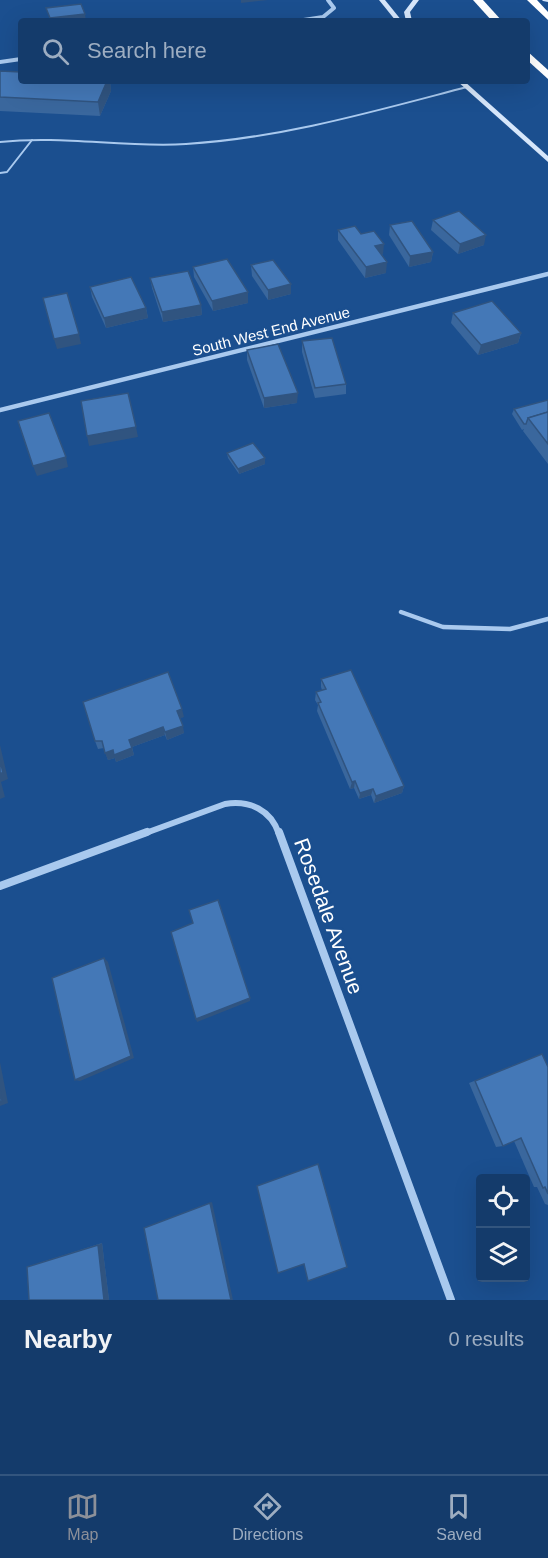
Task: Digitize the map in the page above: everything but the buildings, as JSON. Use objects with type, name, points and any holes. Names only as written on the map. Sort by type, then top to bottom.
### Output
[{"type":"highway","points":[[478,0],[494,18]]},
{"type":"highway","points":[[531,0],[548,17]]},
{"type":"highway","points":[[530,57],[548,76]]},
{"type":"main road","points":[[382,0],[397,18]]},
{"type":"main road","points":[[408,18],[407,12],[416,0]]},
{"type":"main road","points":[[464,84],[548,160]]},
{"type":"street","points":[[322,18],[334,11],[333,5],[328,0]]},
{"type":"street","points":[[0,62],[18,59]]},
{"type":"street","name":"South West End Avenue","points":[[0,410],[548,274]]},
{"type":"street","name":"Rosedale Avenue","points":[[0,886],[225,804],[245,803],[268,814],[275,822],[451,1300]]},
{"type":"lane","points":[[0,142],[89,140],[185,144],[271,135],[467,87]]},
{"type":"lane","points":[[0,173],[7,172],[32,140]]},
{"type":"lane","points":[[401,612],[443,627],[510,629],[548,619]]}]
